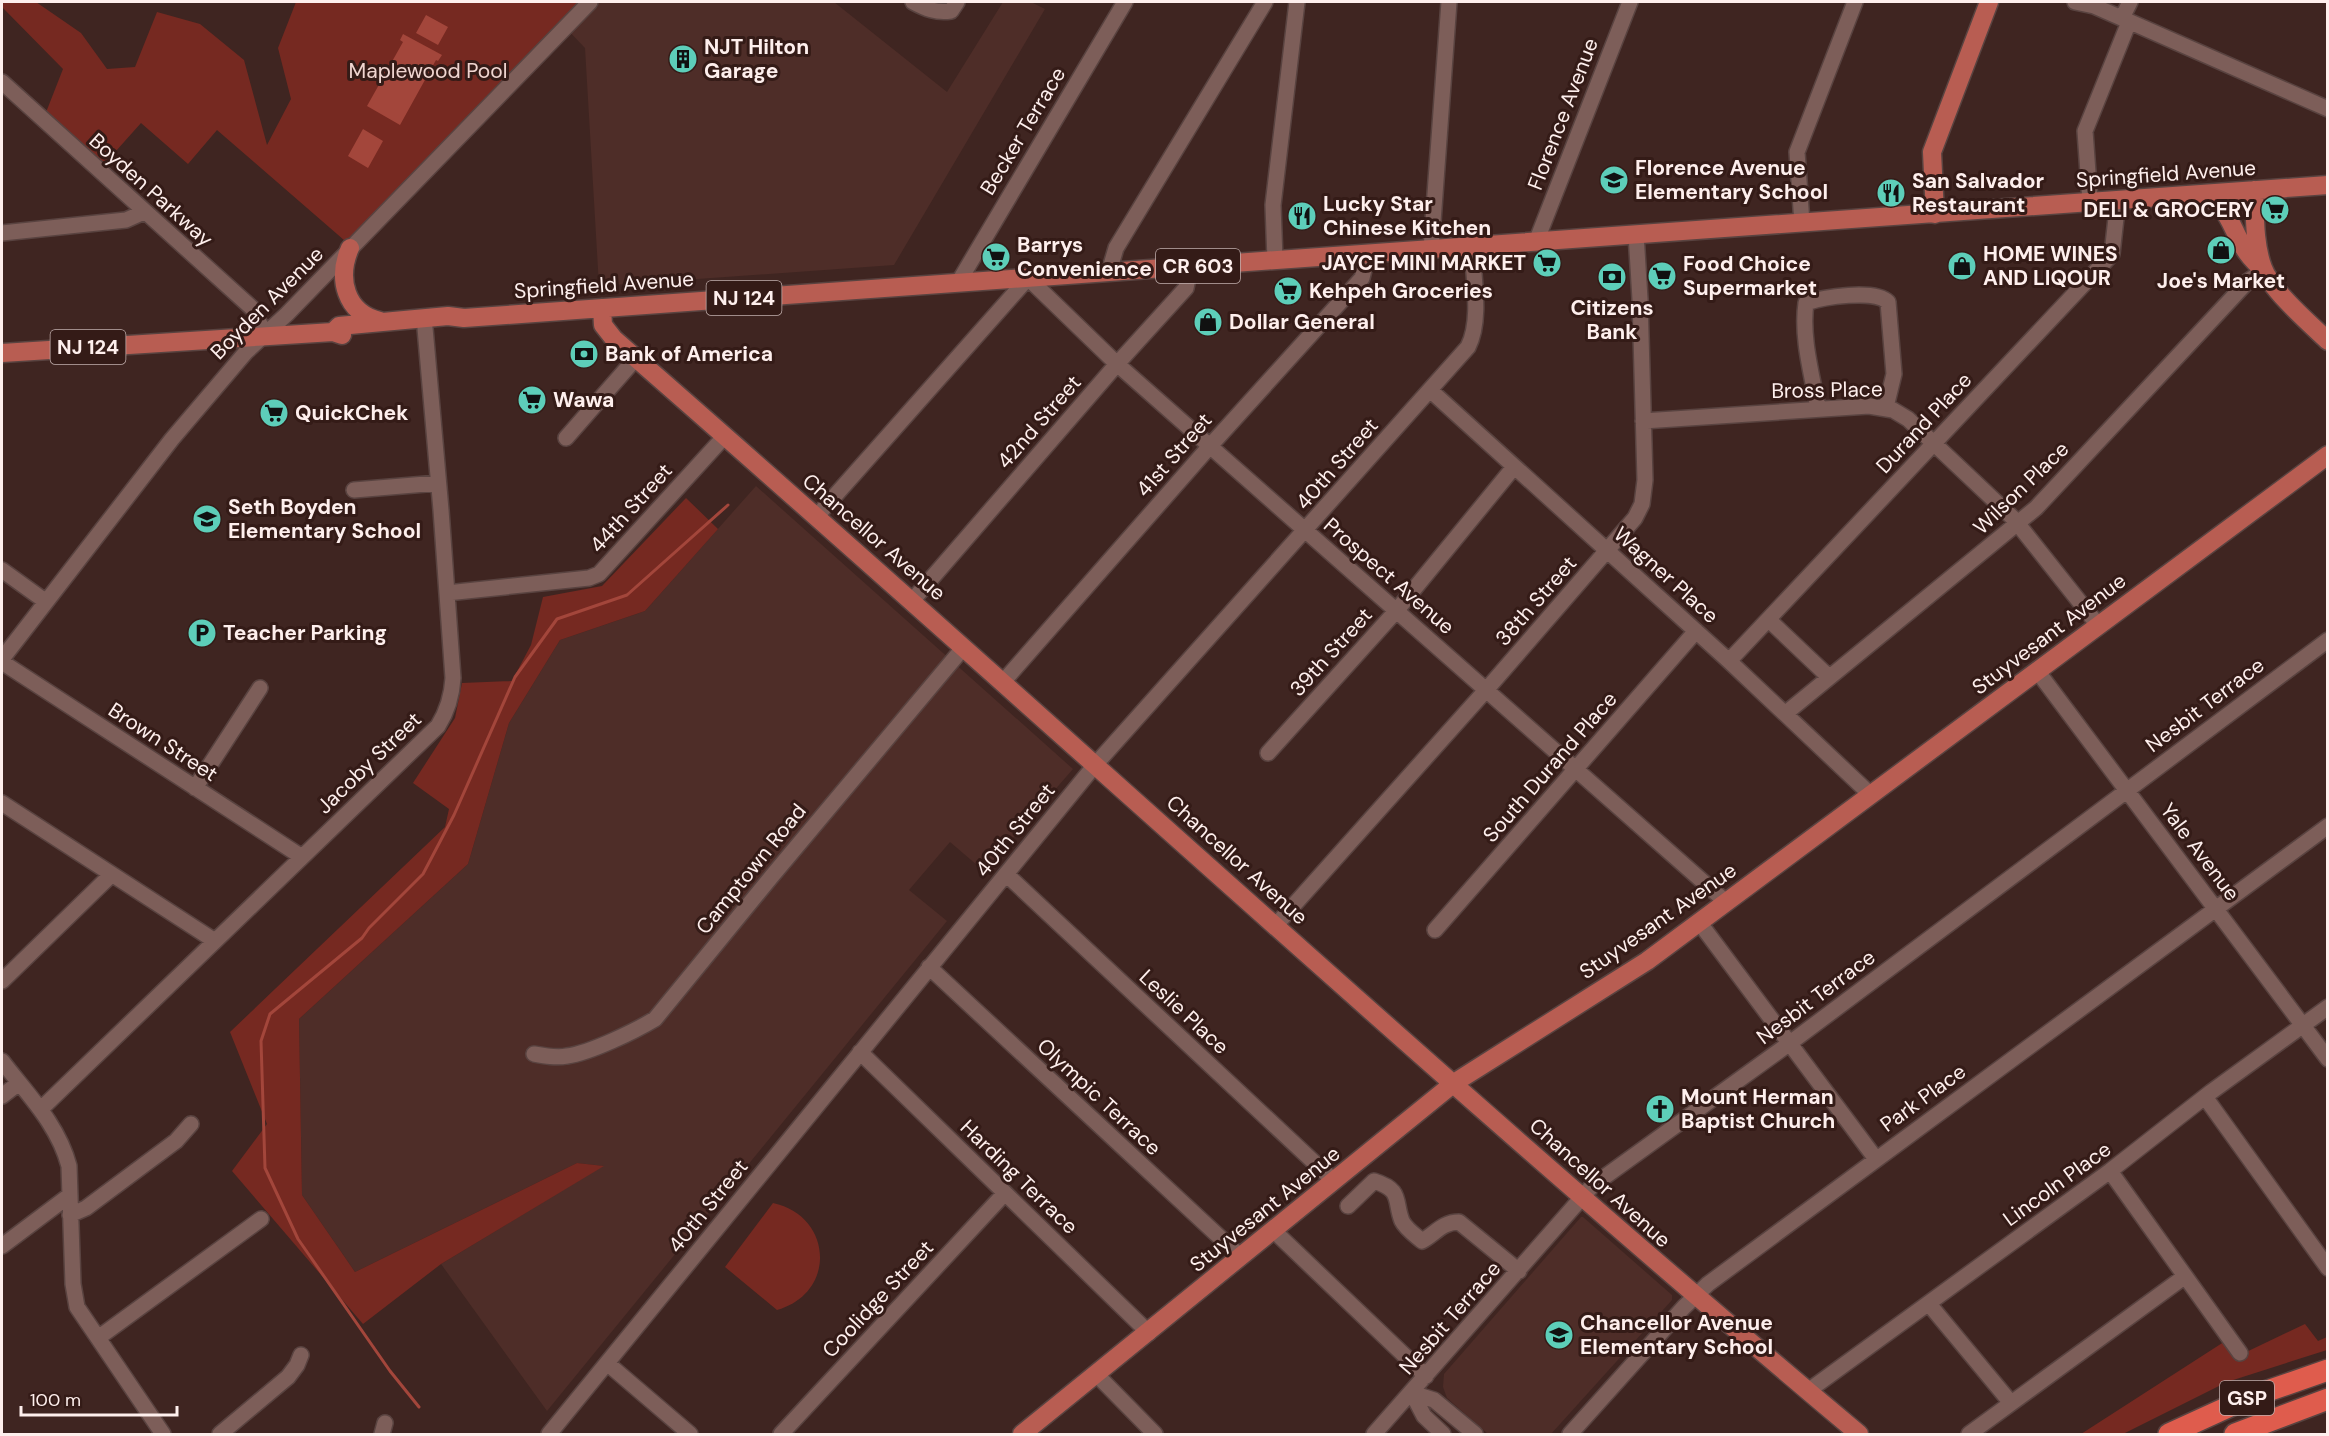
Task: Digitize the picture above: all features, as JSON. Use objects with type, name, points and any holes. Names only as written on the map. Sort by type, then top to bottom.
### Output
[{"type":"highway","name":"GSP","points":[[2169,1434],[2250,1397],[2328,1370]]},
{"type":"highway","name":"GSP","points":[[2235,1434],[2328,1399]]},
{"type":"main road","points":[[1935,214],[1932,152],[1989,2]]},
{"type":"main road","name":"Springfield Avenue","points":[[333,332],[339,326],[448,316],[465,318],[2328,185]]},
{"type":"main road","points":[[2254,190],[2258,247],[2263,270]]},
{"type":"main road","points":[[2199,194],[2214,199],[2222,206],[2244,249],[2277,290],[2328,341]]},
{"type":"main road","points":[[350,248],[343,269],[343,280],[350,301],[356,309],[372,319],[394,321]]},
{"type":"main road","name":"Chancellor Avenue","points":[[602,308],[603,325],[614,339],[817,516],[1582,1197],[1859,1434]]},
{"type":"main road","name":"Springfield Avenue","points":[[2,353],[265,335],[333,332],[339,335],[425,328],[450,324],[465,318]]},
{"type":"main road","name":"Stuyvesant Avenue","points":[[1022,1434],[1454,1083],[1647,961],[2328,455]]},
{"type":"street","name":"Boyden Avenue","points":[[2,661],[45,601],[172,439],[246,352],[590,2]]},
{"type":"street","points":[[913,2],[929,10],[942,12],[951,11],[957,2]]},
{"type":"street","name":"Becker Terrace","points":[[958,283],[1125,2]]},
{"type":"street","points":[[1109,272],[1116,248],[1265,2]]},
{"type":"street","points":[[1275,260],[1274,205],[1297,2]]},
{"type":"street","points":[[1431,249],[1449,2]]},
{"type":"street","name":"Florence Avenue","points":[[1536,242],[1630,2]]},
{"type":"street","points":[[1802,223],[1797,152],[1855,2]]},
{"type":"street","points":[[2075,2],[2094,6],[2328,109]]},
{"type":"street","points":[[2090,201],[2085,131],[2130,2]]},
{"type":"street","name":"Boyden Parkway","points":[[2,82],[253,309],[265,335]]},
{"type":"street","name":"Durand Place","points":[[1729,661],[2112,254],[2116,218],[2114,200]]},
{"type":"street","points":[[2,232],[126,220],[144,212]]},
{"type":"street","name":"38th Street","points":[[1276,925],[1487,689],[1635,518],[1642,504],[1645,480],[1636,234]]},
{"type":"street","name":"40th Street","points":[[549,1434],[1095,765],[1468,347],[1476,323],[1472,246]]},
{"type":"street","name":"41st Street","points":[[1003,682],[1210,446],[1362,278],[1368,254]]},
{"type":"street","name":"42nd Street","points":[[912,601],[1117,364],[1186,288],[1190,267]]},
{"type":"street","name":"Wilson Place","points":[[1786,713],[2036,508],[2248,281],[2263,270]]},
{"type":"street","points":[[817,516],[1029,278]]},
{"type":"street","name":"Prospect Avenue","points":[[1029,278],[1117,364],[1726,902]]},
{"type":"street","points":[[1818,408],[1811,374],[1806,303],[1860,295],[1882,297],[1888,302],[1894,374],[1886,407]]},
{"type":"street","name":"Jacoby Street","points":[[41,1109],[438,726],[447,711],[452,695],[453,678],[425,328]]},
{"type":"street","points":[[566,438],[636,358]]},
{"type":"street","name":"Wagner Place","points":[[1430,390],[1786,713],[1871,795]]},
{"type":"street","name":"Bross Place","points":[[1644,421],[1869,406],[1886,407],[1900,413],[2018,524],[2098,625]]},
{"type":"street","name":"44th Street","points":[[447,593],[589,578],[599,574],[724,436]]},
{"type":"street","name":"39th Street","points":[[1268,753],[1396,610],[1514,467]]},
{"type":"street","points":[[354,490],[438,483]]},
{"type":"street","points":[[2,570],[45,601]]},
{"type":"street","points":[[1769,620],[1829,677]]},
{"type":"street","name":"South Durand Place","points":[[1435,930],[1696,631]]},
{"type":"street","name":"Nesbit Terrace","points":[[1374,1434],[1582,1197],[1598,1182],[1790,1043],[2328,640]]},
{"type":"street","name":"Camptown Road","points":[[534,1054],[553,1057],[570,1056],[635,1031],[655,1019],[964,647]]},
{"type":"street","name":"Brown Street","points":[[2,661],[302,857]]},
{"type":"street","name":"Yale Avenue","points":[[2038,672],[2328,1059]]},
{"type":"street","points":[[195,788],[260,688]]},
{"type":"street","points":[[2,803],[215,941]]},
{"type":"street","name":"Park Place","points":[[1570,1434],[1695,1296],[1876,1159],[2328,826]]},
{"type":"street","name":"Leslie Place","points":[[1006,874],[1334,1181]]},
{"type":"street","points":[[2,981],[111,875]]},
{"type":"street","points":[[1699,922],[1876,1159]]},
{"type":"street","name":"Olympic Terrace","points":[[929,967],[1241,1257]]},
{"type":"street","name":"Lincoln Place","points":[[1808,1391],[2110,1171],[2205,1097],[2328,1007]]},
{"type":"street","name":"Harding Terrace","points":[[860,1052],[1149,1332]]},
{"type":"street","points":[[2,1061],[51,1123],[65,1152],[69,1166],[74,1295],[77,1307],[159,1434]]},
{"type":"street","points":[[2,1096],[19,1083]]},
{"type":"street","points":[[2205,1097],[2328,1268]]},
{"type":"street","points":[[70,1215],[86,1208],[176,1141],[191,1124]]},
{"type":"street","points":[[2110,1171],[2240,1353]]},
{"type":"street","points":[[1348,1206],[1374,1181],[1383,1184],[1398,1198],[1402,1221],[1422,1241],[1439,1227],[1451,1222],[1459,1222],[1519,1271]]},
{"type":"street","name":"Coolidge Street","points":[[781,1434],[1005,1193]]},
{"type":"street","points":[[2,1246],[70,1195]]},
{"type":"street","points":[[98,1338],[261,1219]]},
{"type":"street","points":[[1274,1231],[1426,1376]]},
{"type":"street","points":[[1969,1434],[2184,1277]]},
{"type":"street","points":[[1929,1304],[2011,1403]]},
{"type":"street","points":[[220,1434],[288,1377],[301,1355]]},
{"type":"street","points":[[607,1363],[690,1434]]},
{"type":"street","points":[[1097,1375],[1155,1434]]},
{"type":"street","points":[[1412,1393],[1424,1416],[1443,1434]]},
{"type":"street","points":[[1412,1393],[1434,1400],[1475,1434]]},
{"type":"shaded area","name":"NJT Hilton Garage","points":[[584,2],[834,2],[947,92],[1003,2],[1031,2],[1045,9],[894,265],[599,286],[585,48],[563,25]]},
{"type":"shaded area","points":[[426,15],[448,27],[438,45],[416,33]]},
{"type":"shaded area","points":[[403,34],[442,55],[438,61],[436,60],[400,125],[367,106],[403,42],[400,40]]},
{"type":"shaded area","points":[[363,129],[383,141],[368,168],[348,156]]},
{"type":"shaded area","points":[[756,486],[1073,769],[984,871],[950,842],[909,890],[947,921],[547,1411],[441,1264],[603,1166],[577,1163],[355,1272],[302,1195],[299,1019],[468,864],[509,723],[560,640],[645,611]]},
{"type":"shaded area","name":"Chancellor Avenue Elementary School","points":[[1581,1217],[1672,1295],[1672,1300],[1551,1434],[1488,1434],[1447,1398],[1443,1387],[1444,1374]]},
{"type":"green space","name":"Maplewood Pool","points":[[2,2],[36,2],[81,33],[107,69],[135,67],[157,12],[200,24],[244,60],[267,145],[291,99],[278,48],[296,2],[584,2],[352,247],[217,130],[188,164],[141,123],[99,170],[43,120],[63,69],[2,7]]},
{"type":"green space","points":[[686,498],[718,529],[645,611],[560,640],[509,723],[468,864],[299,1019],[302,1195],[355,1272],[577,1163],[604,1166],[441,1264],[363,1324],[232,1171],[267,1124],[230,1032],[445,827],[449,809],[413,783],[455,718],[462,683],[512,681],[531,645],[543,597],[602,586]]},
{"type":"green space","points":[[773,1203],[793,1211],[807,1223],[816,1238],[820,1255],[818,1272],[810,1288],[797,1301],[777,1310],[725,1267]]},
{"type":"green space","points":[[2305,1324],[2318,1341],[2327,1337],[2327,1350],[2227,1382],[2123,1434],[2081,1434],[2230,1338],[2240,1355]]},
{"type":"waterway","points":[[419,1407],[390,1371],[298,1239],[265,1168],[261,1041],[270,1014],[362,938],[369,928],[423,874],[454,815],[515,677],[557,619],[627,595],[728,505]]},
{"type":"place","name":"NJT Hilton Garage","points":[[683,59]]},
{"type":"place","name":"Florence Avenue Elementary School","points":[[1614,180]]},
{"type":"place","name":"San Salvador Restaurant","points":[[1891,193]]},
{"type":"place","name":"DELI & GROCERY","points":[[2275,210]]},
{"type":"place","name":"Lucky Star Chinese Kitchen","points":[[1302,216]]},
{"type":"place","name":"Joe's Market","points":[[2221,250]]},
{"type":"place","name":"Barrys Convenience","points":[[996,257]]},
{"type":"place","name":"JAYCE MINI MARKET","points":[[1547,263]]},
{"type":"place","name":"HOME WINES AND LIQOUR","points":[[1962,266]]},
{"type":"place","name":"Food Choice Supermarket","points":[[1662,276]]},
{"type":"place","name":"Citizens Bank","points":[[1612,277]]},
{"type":"place","name":"Kehpeh Groceries","points":[[1288,291]]},
{"type":"place","name":"Dollar General","points":[[1208,322]]},
{"type":"place","name":"Bank of America","points":[[584,354]]},
{"type":"place","name":"Wawa","points":[[532,400]]},
{"type":"place","name":"QuickChek","points":[[274,413]]},
{"type":"place","name":"Seth Boyden Elementary School","points":[[207,519]]},
{"type":"place","name":"Teacher Parking","points":[[202,633]]},
{"type":"place","name":"Mount Herman Baptist Church","points":[[1660,1109]]},
{"type":"place","name":"Chancellor Avenue Elementary School","points":[[1559,1335]]}]
